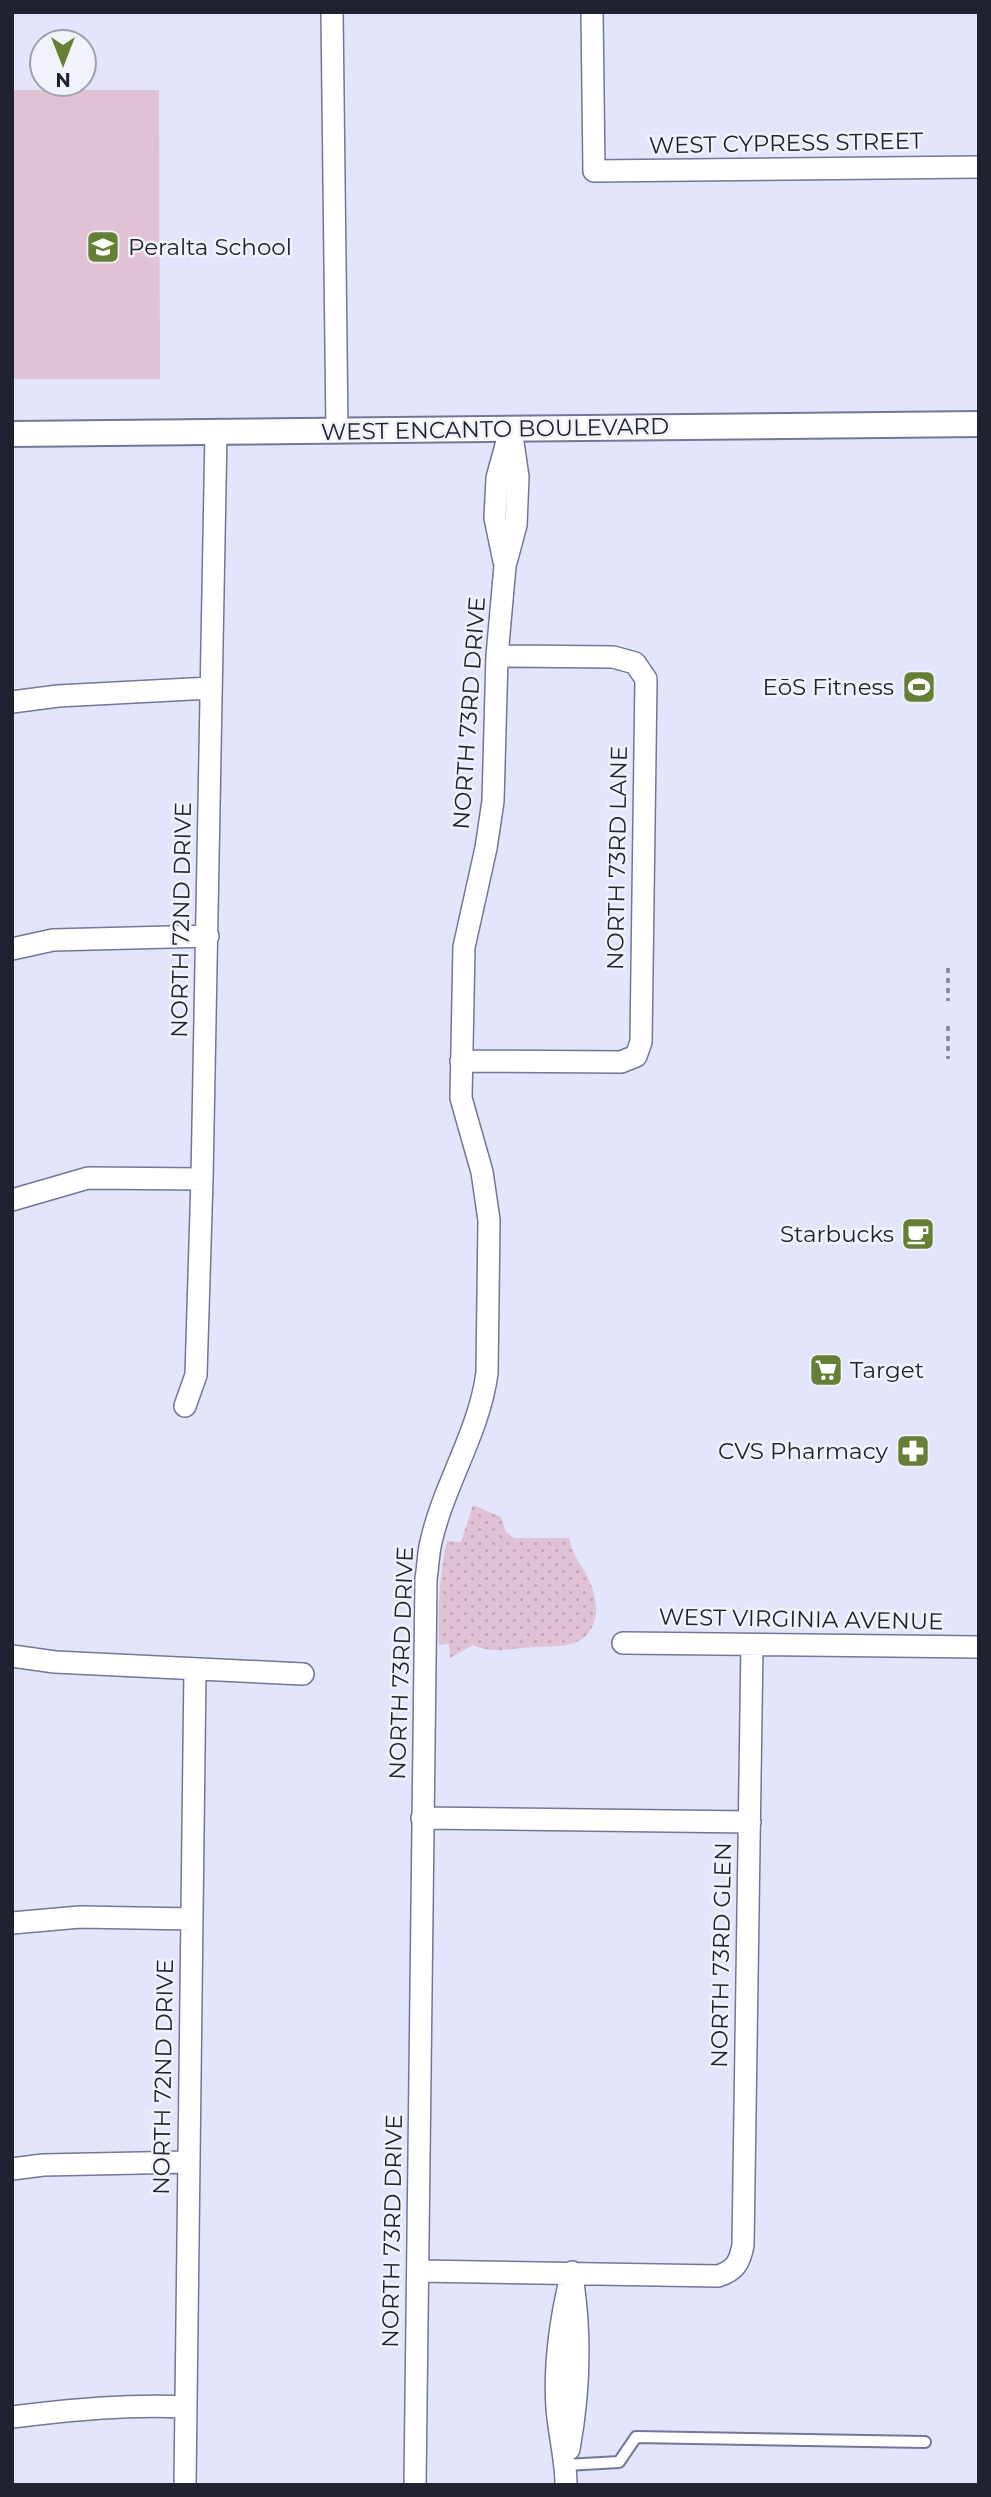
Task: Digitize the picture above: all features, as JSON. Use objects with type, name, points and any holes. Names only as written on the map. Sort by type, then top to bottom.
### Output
[{"type":"street","points":[[332,12],[337,431]]},
{"type":"street","name":"WEST CYPRESS STREET","points":[[592,12],[594,171],[979,167]]},
{"type":"street","name":"WEST ENCANTO BOULEVARD","points":[[12,434],[979,424]]},
{"type":"street","name":"NORTH 73RD DRIVE","points":[[415,2485],[426,1579],[431,1542],[477,1417],[485,1392],[487,1373],[489,1220],[482,1172],[461,1098],[461,1061],[464,947],[486,848],[493,802],[497,656],[505,566],[516,525],[518,477],[511,429]]},
{"type":"street","name":"NORTH 72ND DRIVE","points":[[185,1406],[195,1375],[202,1179],[208,936],[209,688],[216,432]]},
{"type":"street","name":"NORTH 73RD LANE","points":[[461,1061],[621,1062],[636,1056],[640,1042],[646,679],[635,663],[613,657],[497,656]]},
{"type":"street","points":[[12,702],[58,696],[209,688]]},
{"type":"street","points":[[12,949],[53,940],[208,936]]},
{"type":"street","points":[[12,1200],[88,1178],[202,1179]]},
{"type":"street","name":"WEST VIRGINIA AVENUE","points":[[623,1643],[979,1647]]},
{"type":"street","name":"NORTH 73RD GLEN","points":[[572,2272],[718,2277],[737,2266],[743,2245],[752,1645]]},
{"type":"street","points":[[12,1656],[55,1662],[303,1674]]},
{"type":"street","name":"NORTH 72ND DRIVE","points":[[184,2485],[195,1669]]},
{"type":"street","points":[[422,1818],[750,1822]]},
{"type":"street","points":[[12,1923],[80,1917],[192,1919]]},
{"type":"street","points":[[12,2169],[43,2165],[189,2162]]},
{"type":"street","points":[[418,2271],[572,2272],[561,2316],[577,2405],[566,2475]]},
{"type":"street","points":[[12,2417],[80,2409],[186,2407]]},
{"type":"lane","points":[[566,2475],[619,2462],[636,2437],[925,2442]]},
{"type":"path","points":[[948,968],[948,1001]]},
{"type":"path","points":[[948,1026],[948,1059]]},
{"type":"shaded area","points":[[12,90],[28,90],[28,98],[98,98],[98,90],[159,90],[160,379],[12,379]]},
{"type":"shaded area","points":[[473,1505],[501,1517],[506,1532],[514,1538],[569,1538],[590,1582],[595,1600],[595,1619],[580,1640],[573,1644],[496,1650],[473,1645],[450,1658],[449,1644],[439,1645],[442,1567],[447,1541],[461,1542]]},
{"type":"place","name":"Peralta School","points":[[103,247]]},
{"type":"place","name":"EōS Fitness","points":[[919,687]]},
{"type":"place","name":"Starbucks","points":[[918,1234]]},
{"type":"place","name":"Target","points":[[826,1370]]},
{"type":"place","name":"CVS Pharmacy","points":[[913,1451]]}]
